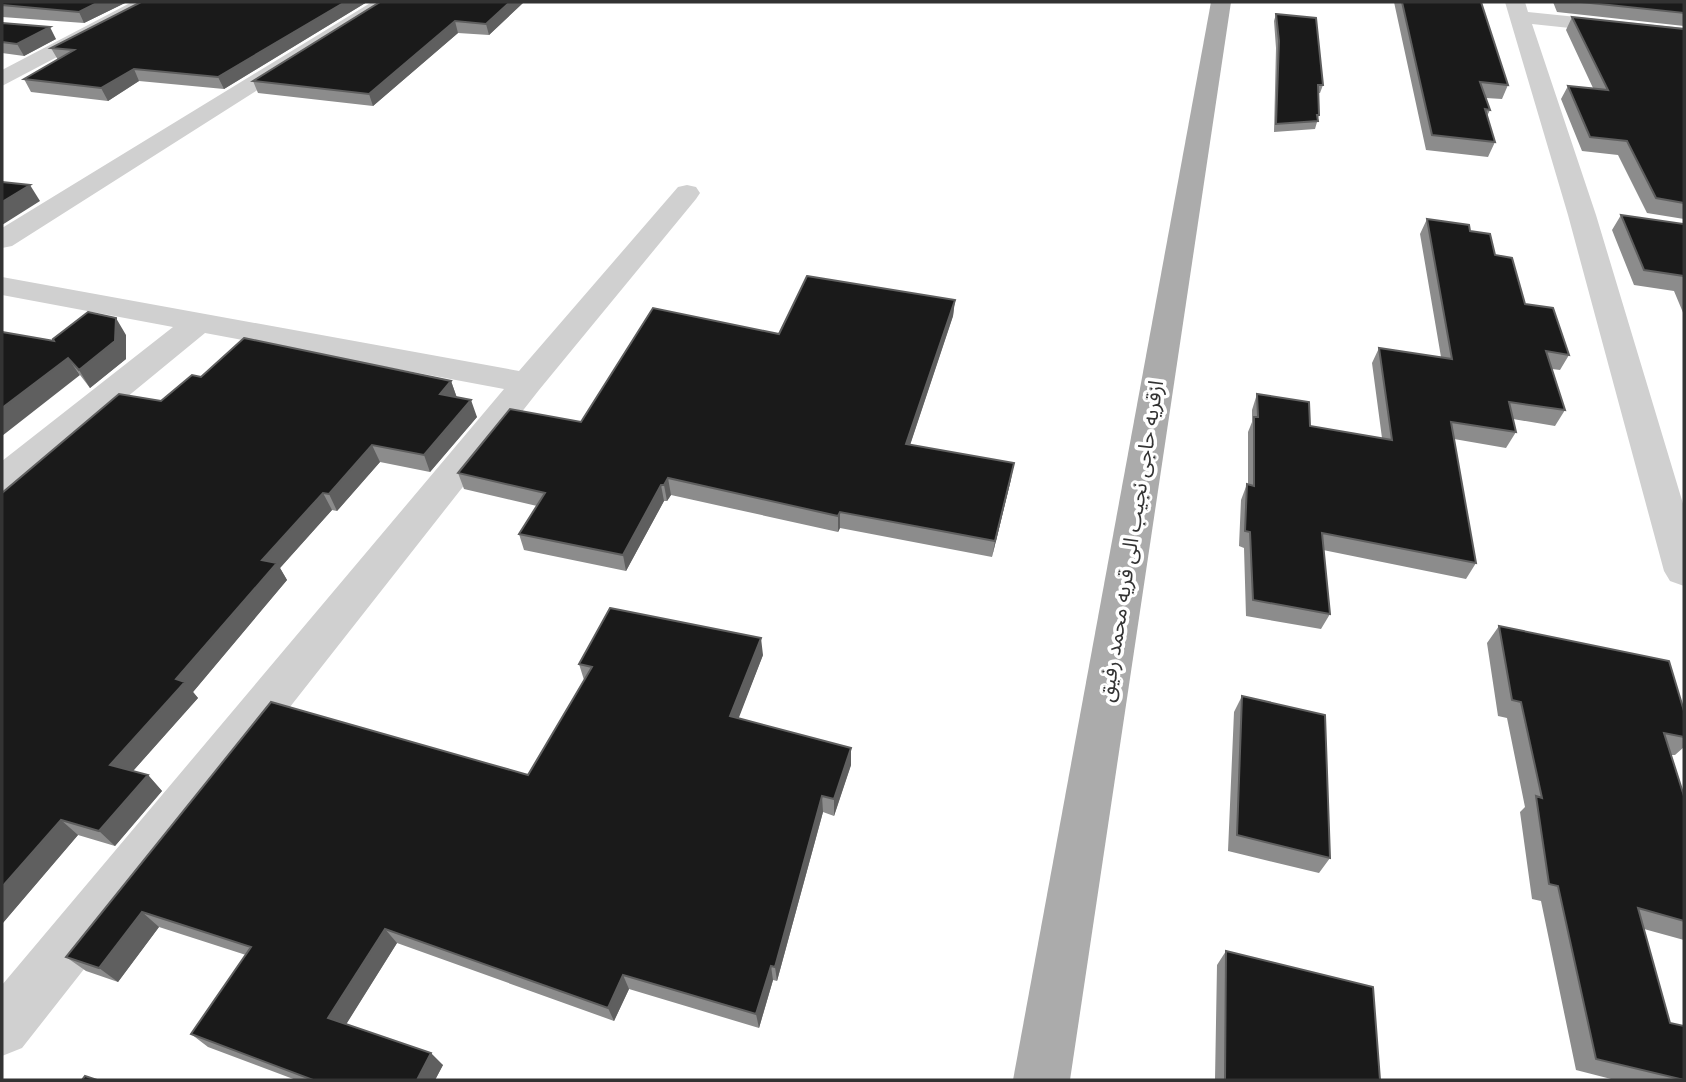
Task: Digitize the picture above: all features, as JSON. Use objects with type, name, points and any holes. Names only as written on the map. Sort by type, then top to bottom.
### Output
[{"type":"main road","name":"ازقریه حاجی نجیب الی قریه محمد رفیق","points":[[1041,1080],[1221,2]]},
{"type":"street","points":[[2,79],[148,2]]},
{"type":"street","points":[[2,240],[386,2]]},
{"type":"street","points":[[1684,34],[1518,9],[1595,217],[1684,571]]},
{"type":"street","points":[[52,30],[89,33]]},
{"type":"street","points":[[2,1028],[527,383],[687,193]]},
{"type":"street","points":[[2,286],[527,383]]},
{"type":"street","points":[[2,481],[198,323]]},
{"type":"building","points":[[2,2],[99,2],[79,12],[2,5]]},
{"type":"building","points":[[141,2],[345,2],[218,77],[134,69],[101,88],[24,79],[74,50],[51,48]]},
{"type":"building","points":[[380,2],[510,2],[486,24],[455,21],[369,94],[253,81]]},
{"type":"building","points":[[1402,2],[1481,2],[1508,85],[1480,82],[1490,110],[1485,109],[1495,142],[1432,135]]},
{"type":"building","points":[[1581,2],[1684,2],[1684,13]]},
{"type":"building","points":[[1276,14],[1316,18],[1323,85],[1318,85],[1318,121],[1276,124],[1279,41]]},
{"type":"building","points":[[1572,17],[1684,29],[1684,203],[1656,198],[1627,141],[1590,137],[1568,86],[1608,90]]},
{"type":"building","points":[[2,23],[50,27],[17,44],[2,42]]},
{"type":"building","points":[[2,182],[30,185],[2,202]]},
{"type":"building","points":[[1621,215],[1684,224],[1684,276],[1644,270]]},
{"type":"building","points":[[1427,219],[1469,225],[1470,231],[1490,234],[1495,255],[1512,258],[1525,304],[1553,308],[1569,355],[1546,351],[1565,410],[1509,402],[1516,432],[1451,422],[1476,563],[1322,533],[1330,614],[1253,600],[1250,532],[1245,531],[1247,484],[1254,486],[1254,417],[1258,417],[1257,394],[1309,402],[1310,426],[1392,440],[1379,348],[1452,359]]},
{"type":"building","points":[[807,276],[955,300],[906,444],[1014,463],[995,541],[840,512],[838,516],[668,478],[664,485],[661,485],[623,555],[519,534],[545,493],[458,473],[510,409],[581,422],[653,308],[779,334]]},
{"type":"building","points":[[88,312],[116,318],[115,341],[79,370],[68,358],[2,408],[2,332],[54,341],[53,339]]},
{"type":"building","points":[[244,338],[451,381],[440,394],[471,400],[424,455],[372,445],[329,494],[323,493],[262,560],[277,563],[176,679],[185,682],[110,765],[148,775],[99,831],[61,820],[2,887],[2,493],[119,394],[161,401],[192,375],[201,377]]},
{"type":"building","points":[[610,608],[761,638],[730,716],[851,748],[834,799],[822,796],[775,967],[771,966],[756,1014],[623,975],[608,1008],[385,929],[328,1018],[431,1053],[417,1080],[313,1080],[191,1034],[251,947],[142,912],[99,968],[66,957],[271,702],[528,775],[592,667],[579,664]]},
{"type":"building","points":[[1499,626],[1669,661],[1684,711],[1684,737],[1664,733],[1684,796],[1684,921],[1638,908],[1670,1023],[1684,1026],[1684,1080],[1596,1059],[1558,886],[1549,884],[1536,796],[1542,798],[1521,702],[1512,700]]},
{"type":"building","points":[[1242,696],[1325,715],[1330,858],[1237,835]]},
{"type":"building","points":[[1226,951],[1373,987],[1380,1080],[1225,1080]]}]
